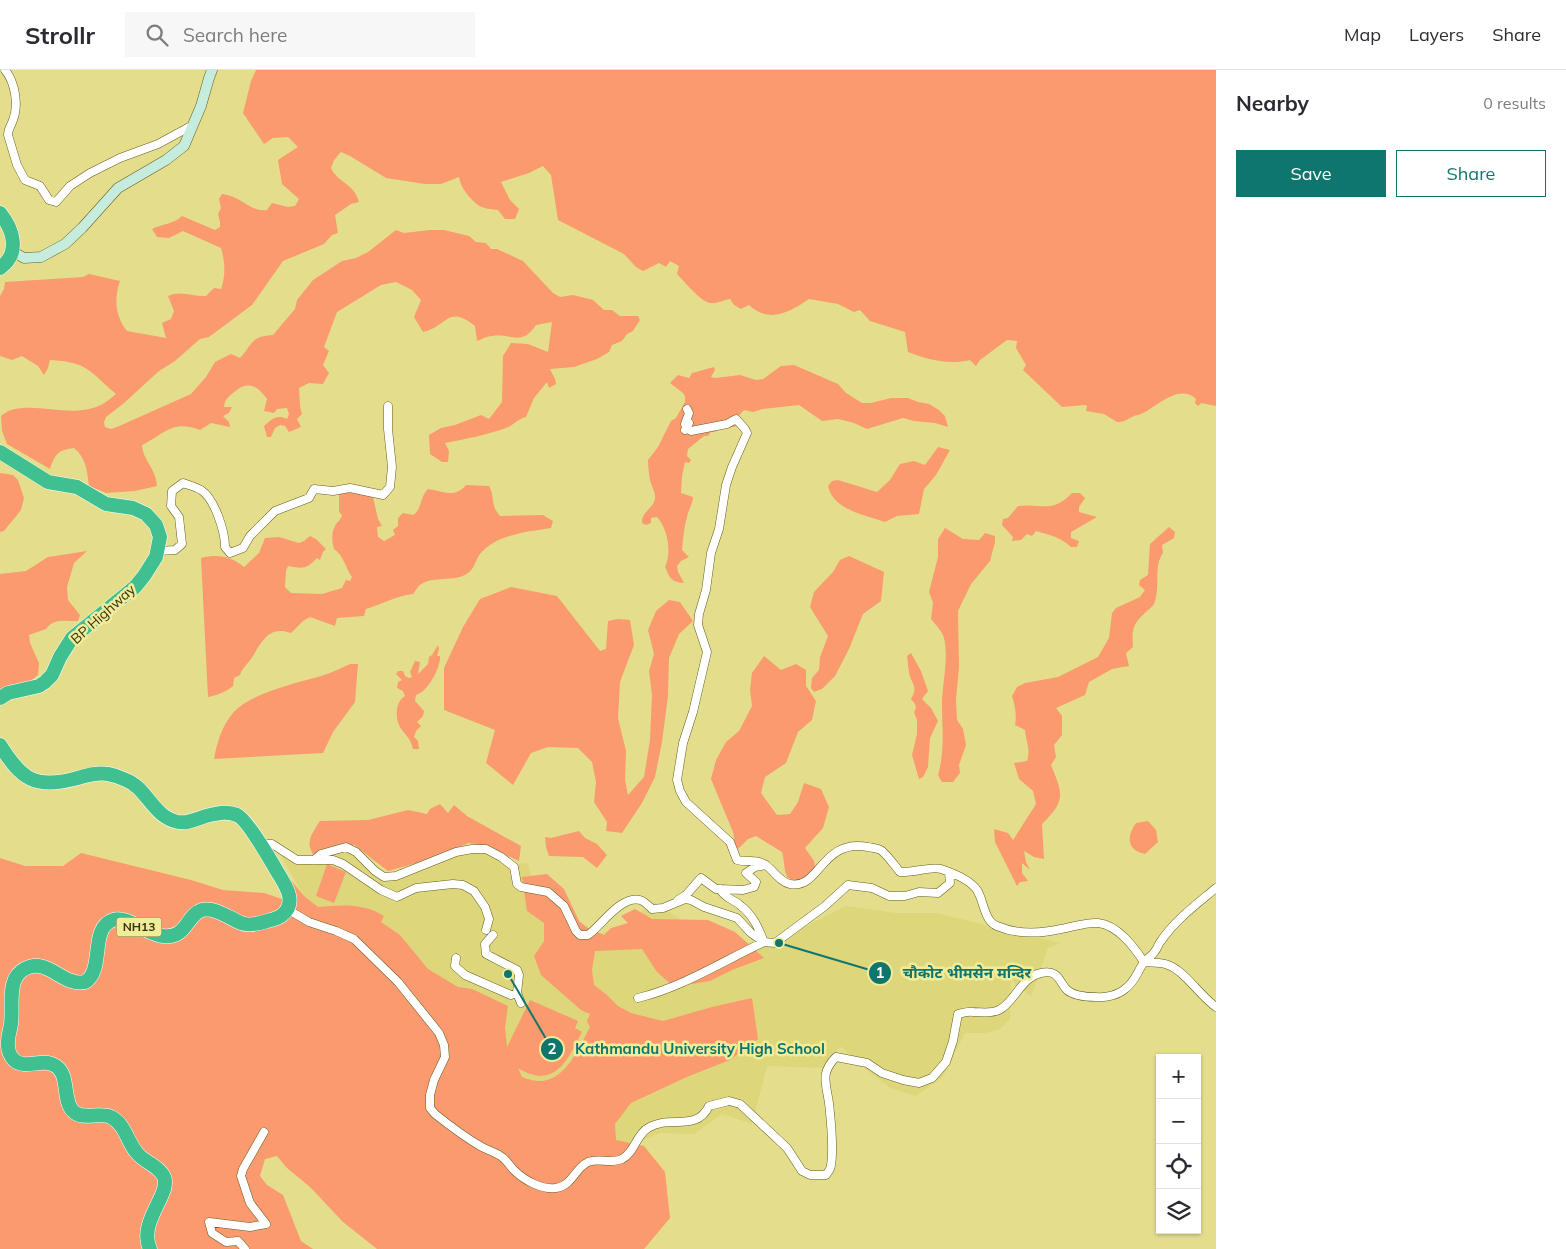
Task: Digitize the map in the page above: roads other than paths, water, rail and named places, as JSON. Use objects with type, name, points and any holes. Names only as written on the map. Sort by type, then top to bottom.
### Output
[{"type":"highway","points":[[0,213],[11,230],[12,251],[6,263],[0,268]]},
{"type":"highway","points":[[0,452],[48,482],[78,487],[106,504],[132,508],[146,514],[159,531],[159,550]]},
{"type":"highway","name":"BP Highway","points":[[0,698],[8,693],[39,686],[45,682],[52,675],[72,638],[135,587],[156,558],[159,550]]},
{"type":"highway","points":[[0,746],[16,768],[35,781],[46,784],[57,783],[88,775],[109,774],[131,782],[159,813],[179,822],[188,822],[224,812],[237,815],[244,819],[288,889],[290,898],[287,909]]},
{"type":"highway","name":"NH13","points":[[150,1249],[147,1234],[148,1223],[166,1187],[165,1177],[137,1154],[121,1125],[116,1121],[105,1116],[80,1115],[73,1112],[69,1104],[62,1075],[57,1066],[46,1063],[23,1064],[14,1060],[8,1045],[12,988],[15,978],[21,971],[31,966],[37,966],[43,967],[75,983],[86,982],[94,974],[100,934],[106,925],[113,920],[121,919],[157,935],[164,936],[179,934],[198,912],[204,910],[224,914],[242,923],[250,924],[274,919],[281,916],[287,909]]},
{"type":"street","points":[[5,70],[13,85],[15,96],[14,119],[8,135],[17,165],[25,180],[40,186],[49,200],[56,202],[70,186],[90,172],[120,158],[158,144],[193,124]]},
{"type":"street","points":[[12,251],[24,258],[41,257],[65,244],[118,188],[166,160],[184,146],[201,106],[212,70]]},
{"type":"street","points":[[159,550],[175,550],[182,544],[179,517],[171,506],[172,491],[183,483],[202,491],[214,507],[225,539],[225,547],[230,553],[243,548],[250,536],[275,511],[309,498],[314,488],[333,491],[350,488],[383,495],[390,488],[392,467],[388,429],[388,406]]},
{"type":"street","points":[[687,410],[689,413],[685,424],[689,424],[685,430],[688,429],[691,432],[727,424],[736,419],[747,433],[726,485],[719,528],[711,553],[706,590],[699,614],[698,625],[707,652],[693,712],[683,742],[676,780],[686,802],[730,842],[737,860],[744,862],[758,860],[789,884],[800,885],[815,874],[832,854],[845,847],[860,845],[882,850],[900,872],[933,868],[941,869],[966,880],[977,890],[989,919],[995,926],[1024,934],[1059,930],[1082,924],[1100,923],[1113,929],[1134,947],[1144,962]]},
{"type":"street","points":[[259,844],[272,844],[298,860],[332,860],[343,864],[381,890],[397,897],[416,888],[453,884],[463,885],[474,891],[485,907],[488,919],[490,933],[485,944],[486,954],[517,970],[519,975],[518,993],[521,1003]]},
{"type":"street","points":[[314,860],[321,854],[346,847],[356,852],[375,871],[384,877],[396,876],[456,852],[486,849],[514,867],[517,884],[521,887],[548,892],[564,906],[580,936],[594,932],[614,910],[632,900],[642,900],[652,909],[668,906],[685,899],[736,918],[756,937],[764,942],[775,943],[825,906],[848,885],[872,888],[889,896],[905,896],[919,892],[938,892],[950,883],[950,873]]},
{"type":"street","points":[[668,906],[686,894],[702,878],[720,890],[743,890],[754,887],[756,882],[746,873],[755,867],[766,865]]},
{"type":"street","points":[[287,909],[309,922],[336,931],[354,940],[398,982],[440,1033],[445,1057],[434,1080],[430,1095],[430,1108],[435,1114],[481,1146],[500,1155],[525,1180],[544,1187],[556,1188],[569,1183],[579,1168],[590,1162],[612,1161],[622,1158],[631,1152],[641,1133],[650,1127],[664,1121],[688,1122],[698,1120],[709,1106],[728,1101],[740,1104],[787,1148],[802,1171],[810,1175],[826,1175],[831,1167],[832,1144],[829,1104],[824,1080],[829,1064],[836,1057],[867,1063],[882,1073],[903,1080],[920,1083],[932,1078],[946,1062],[953,1041],[958,1014],[973,1011],[979,1013],[995,1012],[1002,1009],[1022,985],[1033,976],[1041,973],[1057,976],[1067,990],[1076,995],[1097,998],[1108,997],[1123,991],[1134,981],[1144,962],[1155,951],[1160,941],[1172,927],[1216,888]]},
{"type":"street","points":[[720,890],[722,894],[739,904],[747,912],[756,923],[764,942]]},
{"type":"street","points":[[638,998],[682,982],[764,942]]},
{"type":"street","points":[[456,958],[455,966],[465,975],[511,995],[518,993]]},
{"type":"street","points":[[1144,962],[1168,964],[1216,1007]]},
{"type":"street","points":[[245,1249],[238,1241],[226,1242],[212,1233],[209,1222],[250,1226],[266,1224],[250,1203],[241,1176],[264,1132]]},
{"type":"place","name":"चौकोट भीमसेन मन्दिर","points":[[779,943]]},
{"type":"place","name":"Kathmandu University High School","points":[[508,974]]}]
